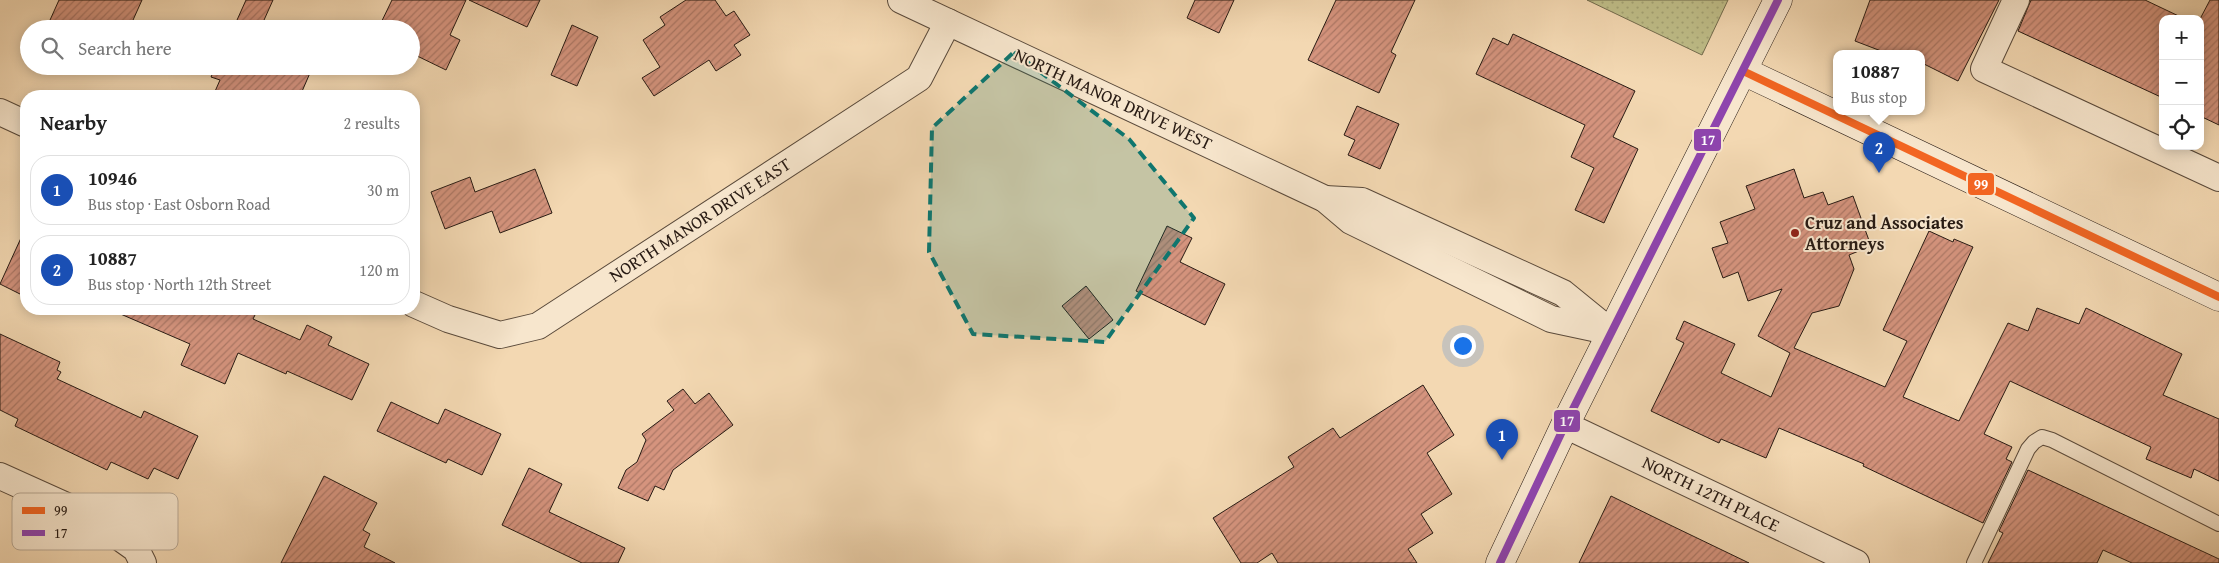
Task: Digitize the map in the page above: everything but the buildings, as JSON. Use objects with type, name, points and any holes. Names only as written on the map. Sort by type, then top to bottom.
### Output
[{"type":"main road","points":[[1500,563],[1565,425],[1778,0]]},
{"type":"main road","points":[[1743,72],[1833,114]]},
{"type":"main road","points":[[1835,115],[2218,293]]},
{"type":"street","name":"NORTH MANOR DRIVE WEST","points":[[901,0],[1324,199],[1351,221],[1551,319],[1612,332]]},
{"type":"street","points":[[2016,0],[1984,69],[2219,178]]},
{"type":"street","name":"NORTH MANOR DRIVE EAST","points":[[420,307],[448,319],[500,335],[538,326],[919,78],[948,22]]},
{"type":"street","points":[[0,112],[20,121]]},
{"type":"street","name":"NORTH MANOR DRIVE WEST","points":[[1324,199],[1362,201],[1563,293],[1612,332]]},
{"type":"street","points":[[1464,277],[1474,253]]},
{"type":"street","name":"NORTH 12TH PLACE","points":[[1565,425],[1856,563]]},
{"type":"street","points":[[0,476],[38,493]]},
{"type":"lane","points":[[1974,563],[2028,449],[2042,437],[2052,440],[2219,524]]},
{"type":"highlighted area","points":[[1014,52],[1129,139],[1194,218],[1105,342],[973,334],[929,252],[932,128]]},
{"type":"shaded area","points":[[1587,0],[1728,0],[1702,55]]},
{"type":"transit line","name":"17","points":[[1500,563],[1565,425],[1778,0]]},
{"type":"transit line","name":"99","points":[[1743,71],[1833,114]]},
{"type":"transit line","name":"99","points":[[1836,115],[2219,297]]},
{"type":"place","name":"10887","points":[[1879,173]]},
{"type":"place","name":"Cruz and Associates Attorneys","points":[[1795,233]]},
{"type":"place","name":"10946","points":[[1502,460]]}]
